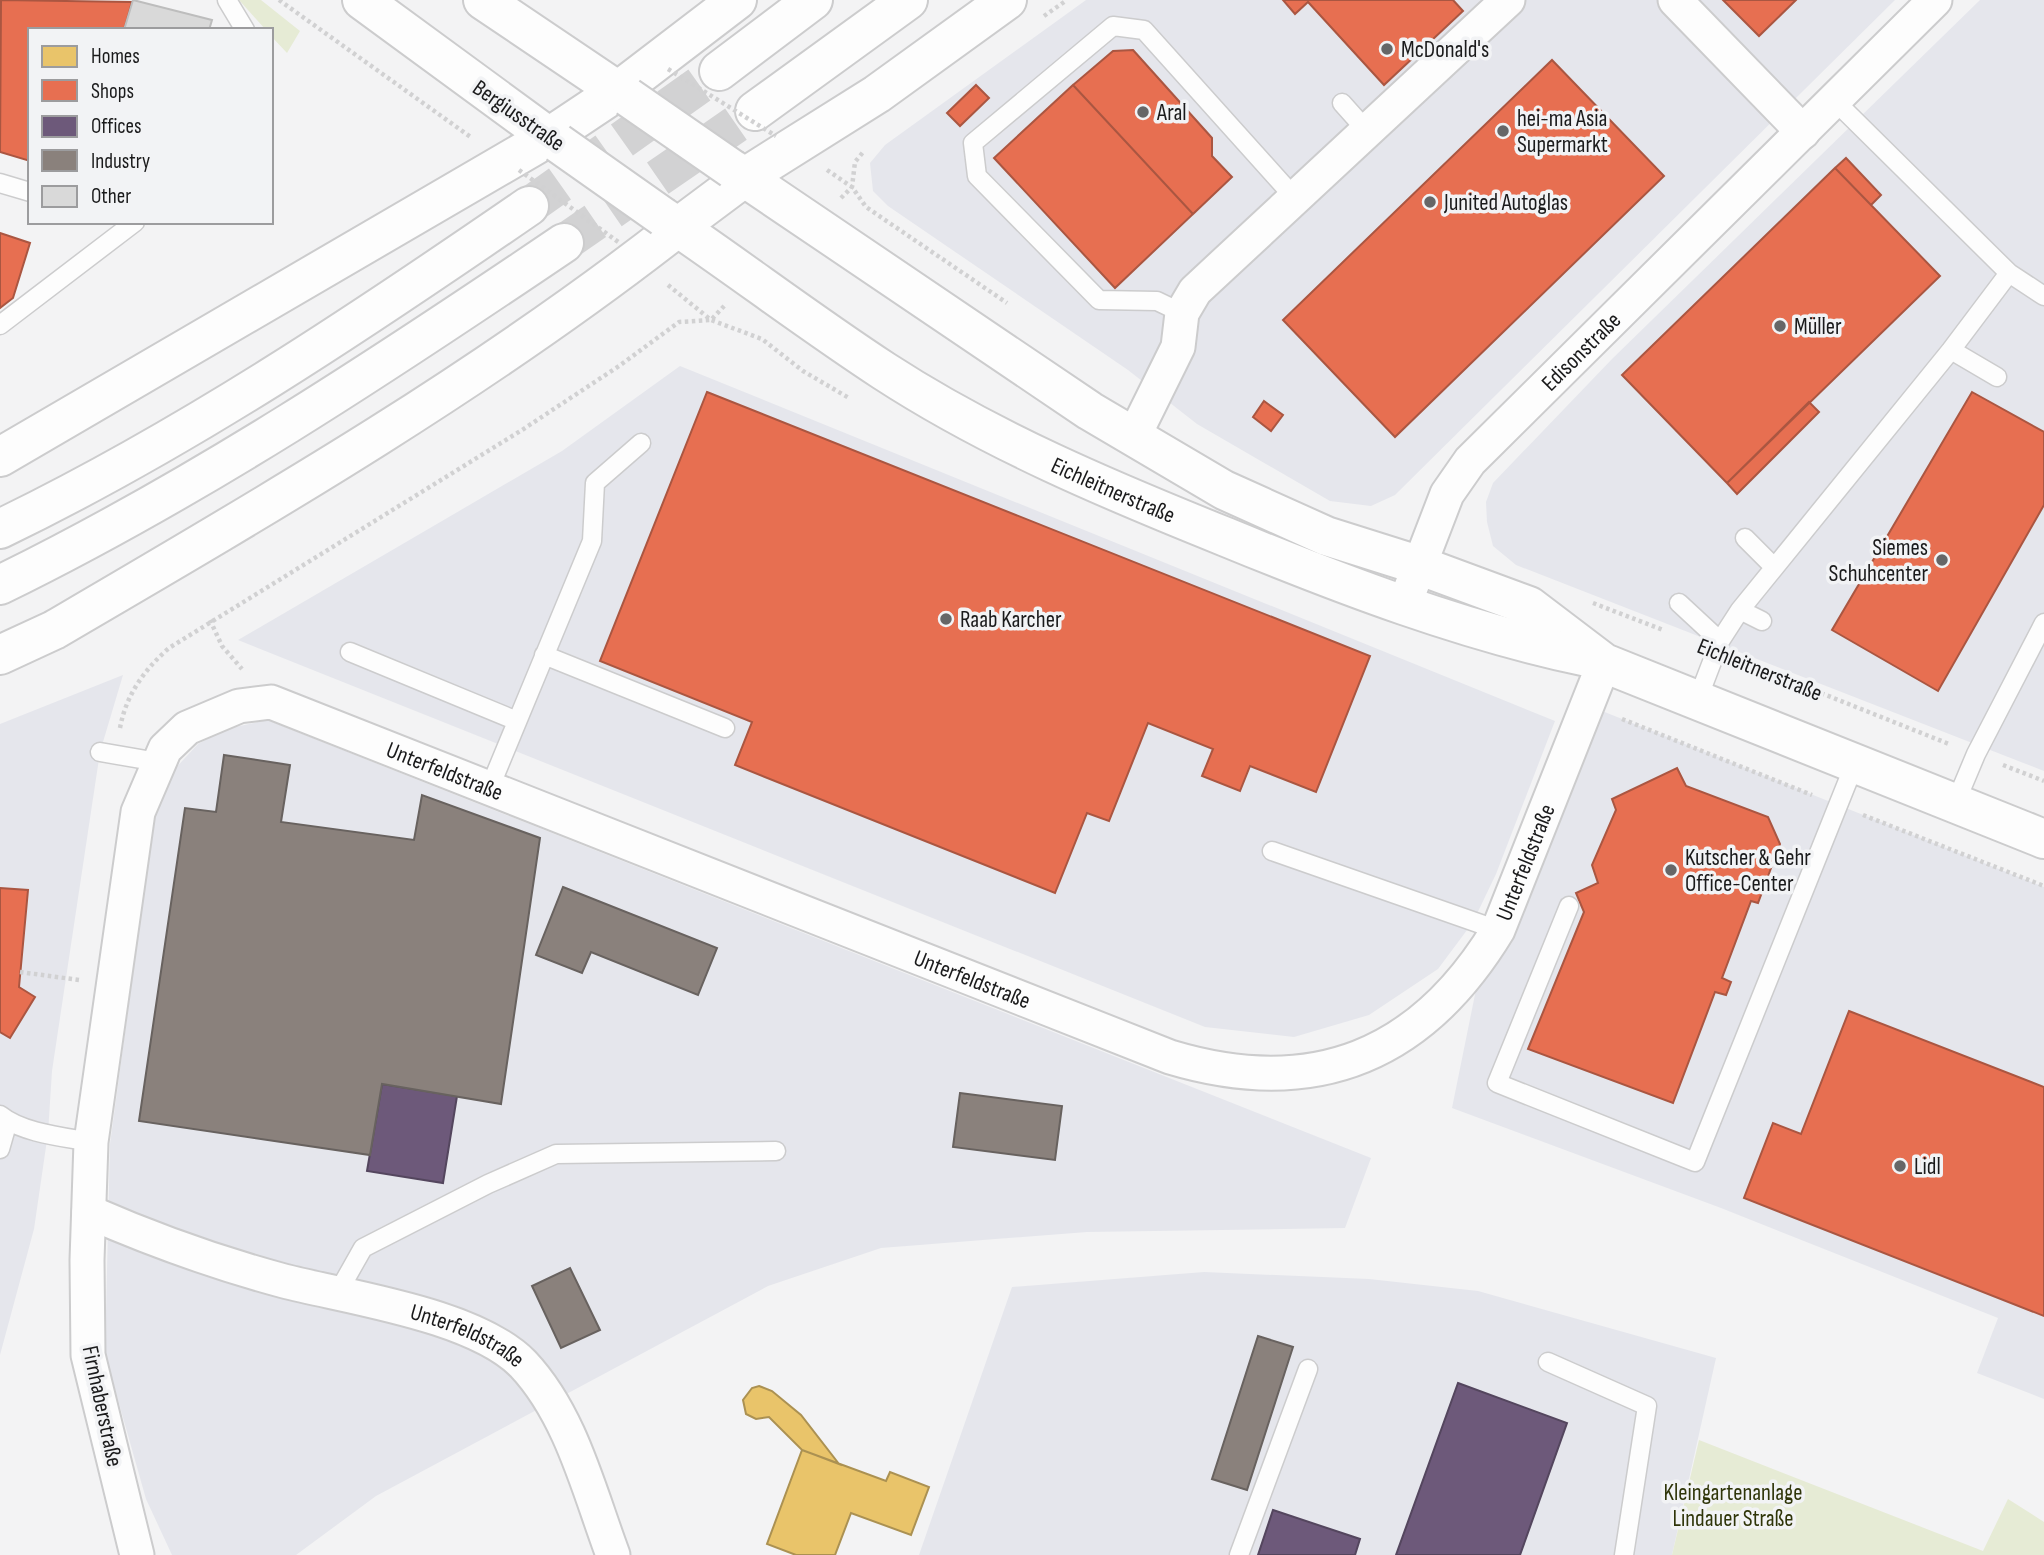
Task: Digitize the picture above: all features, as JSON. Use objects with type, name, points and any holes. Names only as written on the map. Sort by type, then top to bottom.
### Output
[{"type":"main road","name":"Bergiusstraße","points":[[362,0],[670,222]]},
{"type":"main road","points":[[483,0],[738,173]]},
{"type":"main road","points":[[0,529],[198,421],[360,322],[518,179],[554,140],[623,94],[737,0]]},
{"type":"main road","points":[[719,71],[813,0]]},
{"type":"main road","points":[[766,124],[908,0]]},
{"type":"main road","points":[[0,655],[54,630],[419,411],[637,259],[670,222],[738,173],[877,94],[1007,0]]},
{"type":"main road","name":"Eichleitnerstraße","points":[[738,173],[1090,411],[1235,495],[1326,536],[1418,565],[1529,606],[1600,661]]},
{"type":"main road","points":[[0,457],[518,179]]},
{"type":"main road","name":"Eichleitnerstraße","points":[[670,222],[885,372],[990,432],[1105,488],[1309,571],[1516,642],[1600,661],[2044,839]]},
{"type":"main road","points":[[0,585],[218,467],[393,359],[564,243]]},
{"type":"street","points":[[1134,436],[1178,347],[1182,313],[1195,292],[1507,0]]},
{"type":"street","points":[[1675,0],[1803,132]]},
{"type":"street","name":"Edisonstraße","points":[[1405,603],[1447,494],[1470,461],[1935,0]]},
{"type":"street","name":"Unterfeldstraße","points":[[612,1555],[569,1437],[551,1400],[522,1363],[492,1341],[447,1322],[158,1243],[89,1212],[91,1142],[138,812],[164,749],[187,728],[239,706],[271,702],[1170,1057],[1214,1071],[1273,1074],[1325,1068],[1384,1048],[1443,1005],[1483,955],[1498,930],[1600,661]]},
{"type":"street","name":"Firnhaberstraße","points":[[89,1212],[88,1355],[137,1555]]},
{"type":"lane","points":[[228,0],[244,28]]},
{"type":"lane","points":[[1182,313],[1157,301],[1099,300],[977,176],[973,143],[1113,26],[1144,30],[1294,197]]},
{"type":"lane","points":[[1835,102],[2009,273],[2044,296]]},
{"type":"lane","points":[[1342,103],[1367,131]]},
{"type":"lane","points":[[0,183],[28,191]]},
{"type":"lane","points":[[0,325],[131,224]]},
{"type":"lane","points":[[1697,701],[1718,646],[1773,566],[1951,350],[2009,273]]},
{"type":"lane","points":[[1951,350],[1997,377]]},
{"type":"lane","points":[[490,787],[592,541],[595,483],[641,443]]},
{"type":"lane","points":[[1745,538],[1773,566]]},
{"type":"lane","points":[[1679,603],[1718,646]]},
{"type":"lane","points":[[1741,610],[1762,621]]},
{"type":"lane","points":[[1955,804],[1976,754],[2044,623]]},
{"type":"lane","points":[[350,652],[517,721]]},
{"type":"lane","points":[[544,655],[725,728]]},
{"type":"lane","points":[[100,752],[158,762]]},
{"type":"lane","points":[[1569,906],[1497,1083],[1695,1162],[1855,763]]},
{"type":"lane","points":[[1272,851],[1498,930]]},
{"type":"lane","points":[[0,1149],[4,1118],[91,1142]]},
{"type":"lane","points":[[337,1294],[363,1248],[488,1184],[556,1154],[776,1151]]},
{"type":"lane","points":[[1548,1362],[1647,1406],[1624,1555]]},
{"type":"lane","points":[[1239,1555],[1308,1368]]},
{"type":"path","name":"Bergiusstraße","points":[[279,0],[518,179]]},
{"type":"path","points":[[668,69],[766,124]]},
{"type":"path","points":[[867,146],[855,162],[852,187],[866,207],[1013,308]]},
{"type":"path","points":[[518,179],[621,244]]},
{"type":"path","points":[[271,702],[222,646],[210,620],[522,430],[619,366],[679,321],[711,320],[762,339],[803,371]]},
{"type":"path","name":"Eichleitnerstraße","points":[[1590,602],[1718,646],[2044,781]]},
{"type":"path","points":[[20,972],[83,981]]},
{"type":"shaded area","points":[[1086,0],[1895,0],[1395,495],[1371,506],[1330,501],[1197,424],[1128,370],[888,206],[873,191],[870,163],[885,145]]},
{"type":"shaded area","points":[[1980,0],[2044,0],[2044,771],[1516,565],[1493,546],[1487,522],[1486,502],[1493,483],[1612,359]]},
{"type":"shaded area","points":[[680,366],[1555,721],[1496,874],[1473,922],[1438,969],[1369,1015],[1294,1037],[1205,1027],[238,640],[562,451]]},
{"type":"shaded area","points":[[123,675],[100,752],[52,1071],[48,1133],[34,1229],[0,1355],[0,724]]},
{"type":"shaded area","points":[[1587,705],[2044,887],[2044,1399],[1977,1373],[1998,1318],[1721,1208],[1452,1108],[1483,955]]},
{"type":"shaded area","points":[[267,720],[1371,1158],[1345,1228],[1087,1232],[881,1248],[768,1286],[376,1496],[296,1555],[172,1555],[146,1499],[105,1354],[110,1144],[154,818],[171,773],[198,744],[226,729]]},
{"type":"shaded area","points":[[1204,1272],[1369,1279],[1478,1291],[1716,1358],[1672,1555],[919,1555],[1012,1287]]},
{"type":"green space","points":[[239,0],[261,0],[300,31],[287,53],[273,38],[273,28],[264,28]]},
{"type":"green space","name":"Kleingartenanlage Lindauer Straße","points":[[1699,1440],[1983,1551],[2008,1499],[2044,1522],[2044,1555],[1672,1555]]},
{"type":"building: Homes","points":[[759,1386],[772,1391],[801,1415],[839,1464],[802,1450],[769,1417],[756,1419],[746,1414],[743,1400],[752,1388]]},
{"type":"building: Homes","points":[[802,1450],[886,1481],[890,1472],[929,1487],[911,1535],[851,1513],[835,1555],[796,1555],[767,1544]]},
{"type":"building: Shops","points":[[1,0],[132,2],[125,28],[28,28],[28,160],[0,152]]},
{"type":"building: Shops","name":"McDonald's","points":[[1283,0],[1453,0],[1463,11],[1384,85],[1308,2],[1295,14]]},
{"type":"building: Shops","points":[[1723,0],[1796,0],[1759,36]]},
{"type":"building: Shops","name":"Aral","points":[[1133,50],[1212,138],[1212,156],[1232,177],[1193,214],[1073,85],[1113,51]]},
{"type":"building: Shops","points":[[1552,60],[1664,176],[1395,437],[1283,320]]},
{"type":"building: Shops","points":[[976,85],[989,98],[960,126],[947,113]]},
{"type":"building: Shops","points":[[1073,85],[1193,214],[1115,288],[994,158]]},
{"type":"building: Shops","points":[[1846,158],[1881,195],[1871,205],[1835,168]]},
{"type":"building: Shops","name":"Müller","points":[[1835,168],[1940,276],[1727,483],[1622,375]]},
{"type":"building: Shops","points":[[0,233],[30,243],[13,298],[0,308]]},
{"type":"building: Shops","name":"Raab Karcher","points":[[707,392],[1370,656],[1316,792],[1250,766],[1240,791],[1202,776],[1213,749],[1148,723],[1109,821],[1087,813],[1055,893],[735,765],[752,722],[600,661]]},
{"type":"building: Shops","points":[[1972,392],[2044,432],[2044,505],[1938,691],[1832,630]]},
{"type":"building: Shops","points":[[1264,401],[1283,415],[1271,431],[1253,417]]},
{"type":"building: Shops","points":[[1809,402],[1819,412],[1737,494],[1727,483]]},
{"type":"building: Shops","points":[[1677,768],[1686,786],[1768,817],[1780,844],[1758,903],[1751,901],[1722,978],[1731,982],[1726,995],[1715,992],[1673,1103],[1528,1049],[1584,912],[1576,893],[1598,883],[1592,865],[1616,810],[1612,799]]},
{"type":"building: Shops","points":[[0,888],[28,890],[19,987],[35,997],[10,1038],[0,1032]]},
{"type":"building: Shops","name":"Lidl","points":[[1849,1011],[2044,1087],[2044,1316],[1744,1198],[1773,1123],[1801,1134]]},
{"type":"building: Offices","points":[[382,1084],[457,1096],[443,1183],[367,1171]]},
{"type":"building: Offices","points":[[1458,1383],[1567,1423],[1520,1555],[1396,1555]]},
{"type":"building: Offices","points":[[1273,1510],[1360,1539],[1355,1555],[1258,1555]]},
{"type":"building: Industry","points":[[224,755],[290,765],[281,822],[414,840],[422,795],[540,838],[501,1104],[382,1084],[370,1155],[139,1121],[185,808],[216,812]]},
{"type":"building: Industry","points":[[563,887],[717,948],[698,995],[591,952],[582,973],[536,955]]},
{"type":"building: Industry","points":[[960,1093],[1062,1106],[1055,1160],[953,1147]]},
{"type":"building: Industry","points":[[570,1268],[600,1330],[561,1348],[532,1286]]},
{"type":"building: Industry","points":[[1258,1336],[1293,1347],[1247,1490],[1212,1479]]},
{"type":"building: Other","points":[[133,0],[212,20],[210,28],[125,28]]},
{"type":"tunnel","points":[[529,206],[719,71]]},
{"type":"tunnel","points":[[564,243],[755,111]]},
{"type":"place","name":"McDonald's","points":[[1387,49]]},
{"type":"place","name":"Aral","points":[[1143,112]]},
{"type":"place","name":"hei-ma Asia Supermarkt","points":[[1503,131]]},
{"type":"place","name":"Junited Autoglas","points":[[1430,202]]},
{"type":"place","name":"Müller","points":[[1780,326]]},
{"type":"place","name":"Siemes Schuhcenter","points":[[1942,560]]},
{"type":"place","name":"Raab Karcher","points":[[946,619]]},
{"type":"place","name":"Kutscher & Gehr Office-Center","points":[[1671,870]]},
{"type":"place","name":"Lidl","points":[[1900,1166]]}]
